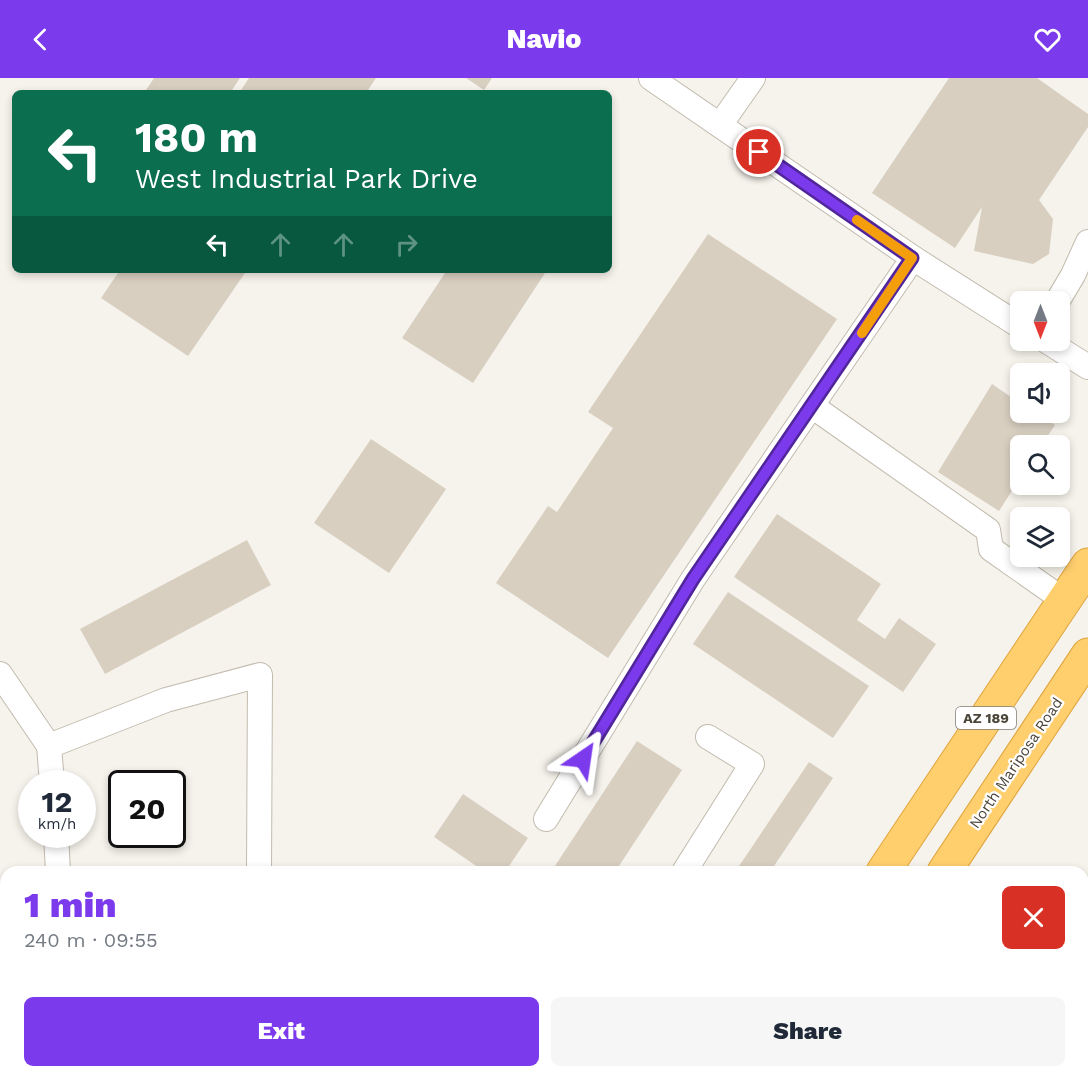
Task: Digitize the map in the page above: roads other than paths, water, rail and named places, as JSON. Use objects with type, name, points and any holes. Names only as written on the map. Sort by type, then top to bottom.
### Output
[{"type":"highway","name":"AZ 189","points":[[887,866],[1088,565]]},
{"type":"highway","points":[[996,793],[1088,637]]},
{"type":"highway","name":"North Mariposa Road","points":[[948,866],[1088,655]]},
{"type":"street","points":[[651,78],[912,258],[1010,320]]},
{"type":"street","points":[[720,125],[753,78]]},
{"type":"street","points":[[1064,291],[1088,242]]},
{"type":"street","points":[[546,819],[693,579],[912,258]]},
{"type":"street","points":[[1063,351],[1088,367]]},
{"type":"street","points":[[812,406],[988,530],[991,549],[1065,601]]},
{"type":"street","points":[[0,674],[49,746],[51,770]]},
{"type":"street","points":[[49,746],[166,700],[260,675],[259,866]]},
{"type":"street","points":[[688,866],[752,764],[708,737]]},
{"type":"street","points":[[57,848],[58,866]]}]
